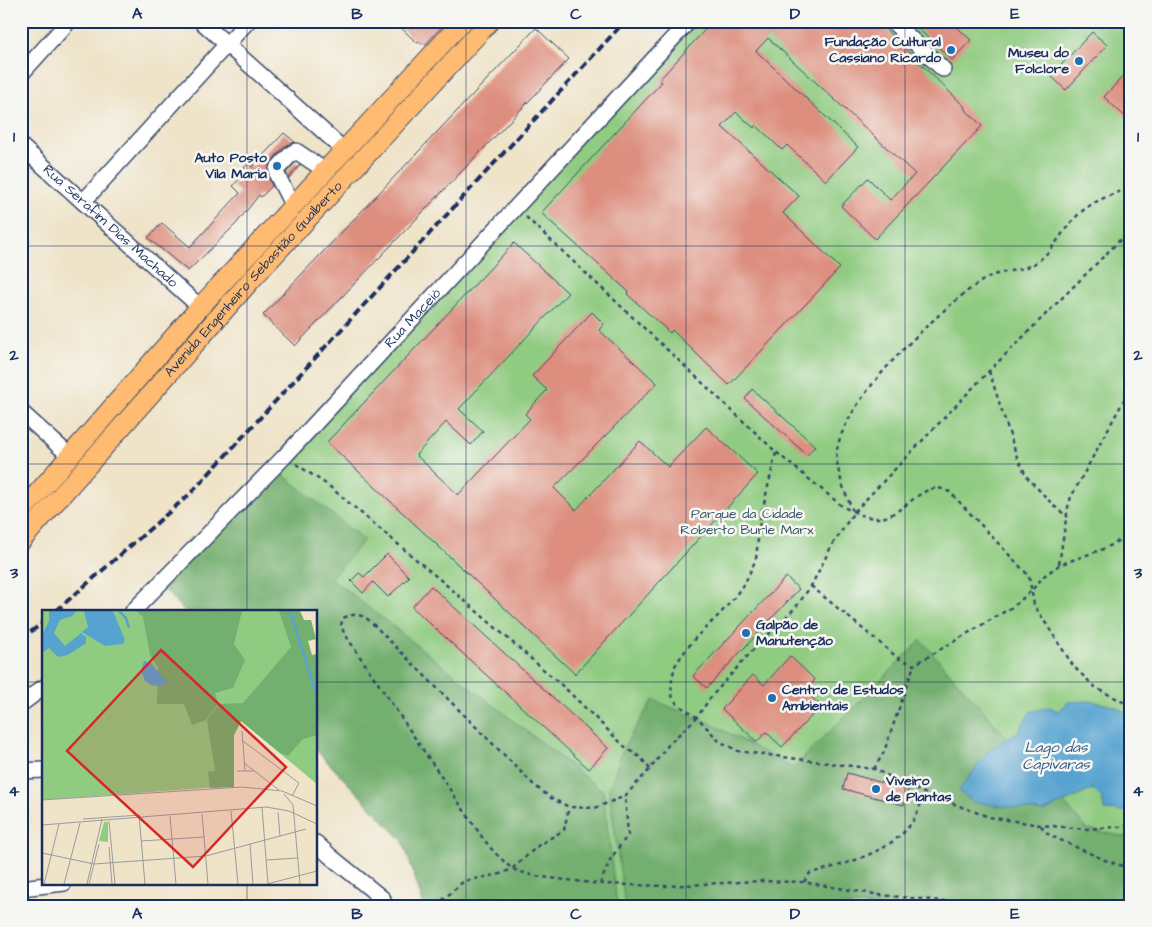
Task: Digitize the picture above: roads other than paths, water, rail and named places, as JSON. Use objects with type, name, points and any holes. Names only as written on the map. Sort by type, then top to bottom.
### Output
[{"type":"main road","name":"Avenida Engenheiro Sebastião Gualberto","points":[[21,512],[200,307],[463,21]]},
{"type":"main road","name":"Avenida Engenheiro Sebastião Gualberto","points":[[21,541],[252,279],[490,21]]},
{"type":"street","points":[[21,74],[69,21]]},
{"type":"street","points":[[201,21],[344,150]]},
{"type":"street","points":[[83,202],[248,21]]},
{"type":"street","name":"Rua Maceió","points":[[134,610],[284,456],[689,21]]},
{"type":"street","points":[[892,21],[943,69]]},
{"type":"street","name":"Rua Serafim Dias Machado","points":[[21,146],[200,307]]},
{"type":"street","points":[[294,206],[277,175],[277,169],[296,151],[326,171]]},
{"type":"street","points":[[21,412],[70,456]]},
{"type":"street","points":[[21,704],[42,688]]},
{"type":"street","points":[[21,772],[42,770]]},
{"type":"street","points":[[323,857],[383,899]]},
{"type":"street","points":[[21,888],[55,884]]},
{"type":"water","name":"Lago das Capivaras","points":[[1092,701],[1117,707],[1131,717],[1131,812],[1105,810],[1101,797],[1093,789],[1043,812],[973,802],[959,791],[989,750],[1019,731],[1030,712],[1048,707],[1059,711],[1068,702]]},
{"type":"railway","points":[[57,610],[191,493],[625,21]]},
{"type":"railway","points":[[21,639],[42,623]]},
{"type":"place","name":"Fundação Cultural Cassiano Ricardo","points":[[951,50]]},
{"type":"place","name":"Museu do Folclore","points":[[1079,61]]},
{"type":"place","name":"Auto Posto Vila Maria","points":[[277,166]]},
{"type":"place","name":"Galpão de Manutenção","points":[[746,633]]},
{"type":"place","name":"Centro de Estudos Ambientais","points":[[772,698]]},
{"type":"place","name":"Viveiro de Plantas","points":[[876,789]]},
{"type":"park label","name":"Parque da Cidade Roberto Burle Marx","points":[[747,522]]}]
